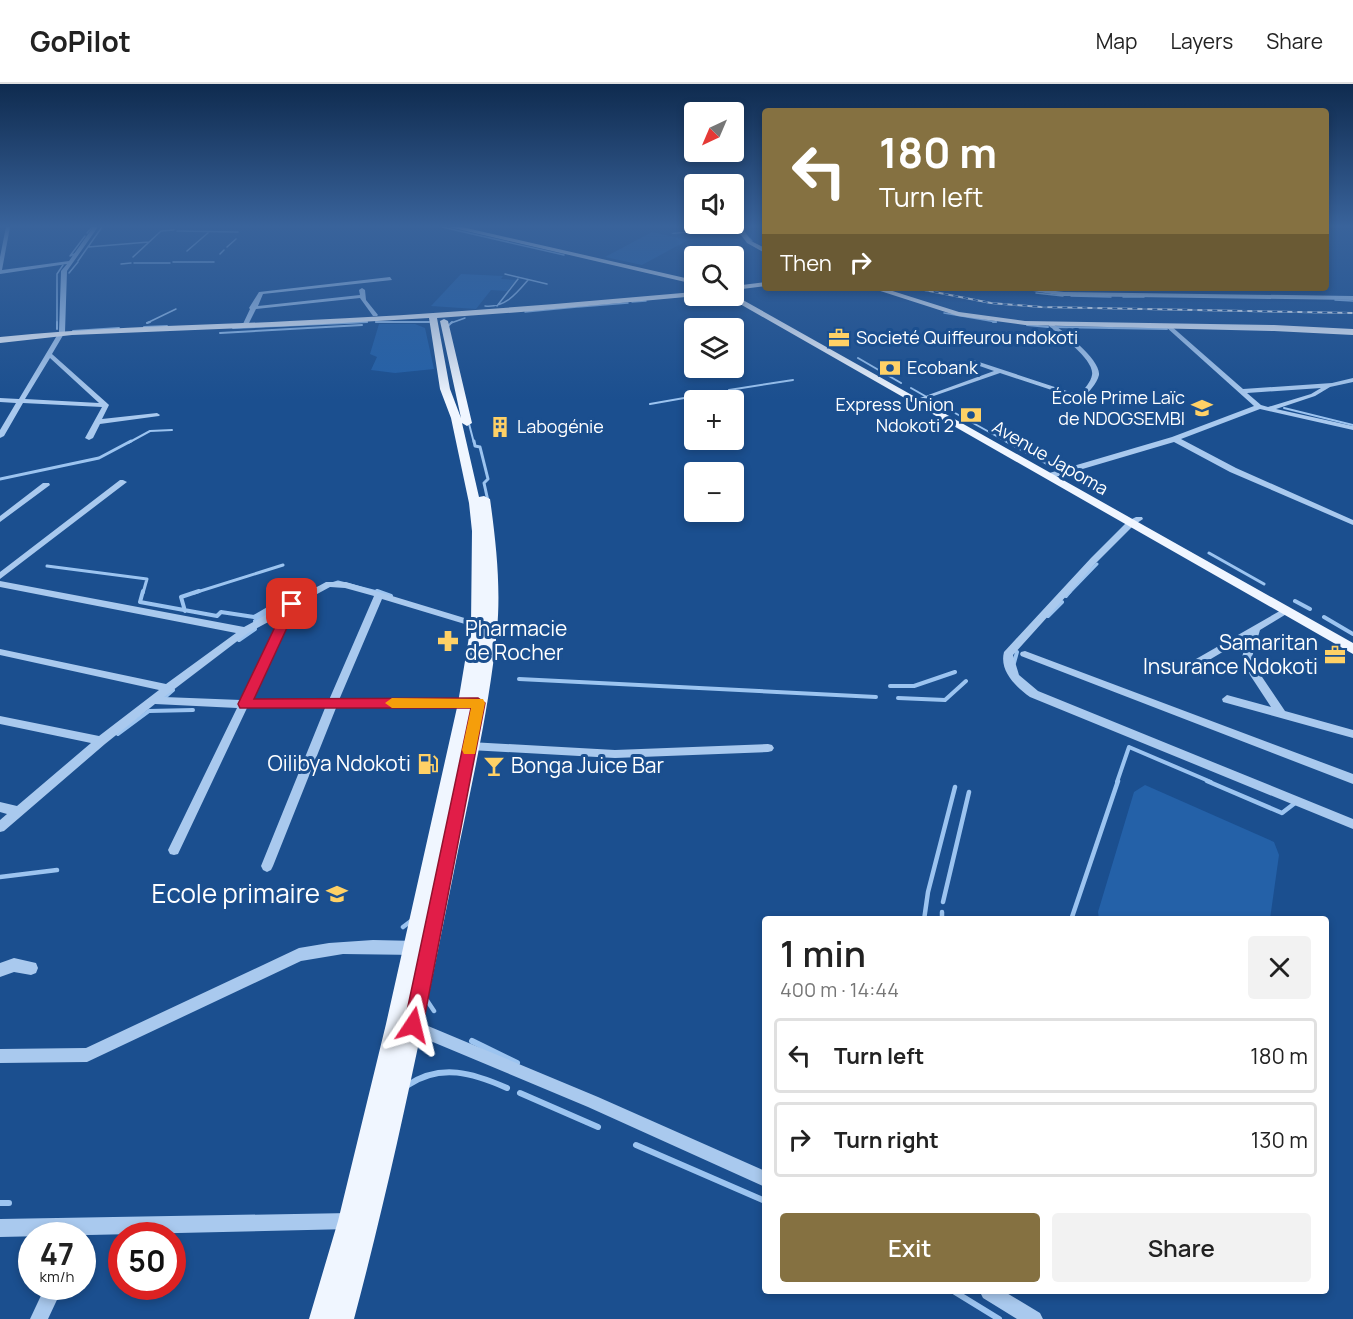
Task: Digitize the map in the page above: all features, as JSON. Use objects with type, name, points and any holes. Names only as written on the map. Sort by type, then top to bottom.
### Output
[{"type":"main road","points":[[744,289],[761,285]]},
{"type":"main road","points":[[885,291],[958,314],[999,321],[1051,325],[1274,328],[1353,332]]},
{"type":"main road","points":[[0,340],[62,332],[245,326],[438,315],[684,294]]},
{"type":"main road","name":"Avenue Japoma","points":[[744,297],[923,398],[1053,475]]},
{"type":"main road","name":"Avenue Japoma","points":[[744,297],[1053,475],[1353,639]]},
{"type":"main road","points":[[419,948],[470,746],[478,625],[478,531],[475,504],[456,418],[446,390],[438,315]]},
{"type":"main road","points":[[341,1319],[368,1220],[419,948],[490,629],[489,535],[480,474],[438,315]]},
{"type":"main road","name":"Avenue Japoma","points":[[1135,521],[1353,649]]},
{"type":"main road","points":[[321,1319],[405,1024]]},
{"type":"street","points":[[0,436],[62,332],[63,285]]},
{"type":"street","points":[[245,326],[261,293],[338,285]]},
{"type":"street","points":[[362,285],[362,296],[375,315]]},
{"type":"street","points":[[1041,291],[1064,294],[1353,298]]},
{"type":"street","points":[[252,309],[362,296]]},
{"type":"street","points":[[973,362],[1081,398],[1096,375],[1096,369],[1088,356],[1051,325]]},
{"type":"street","points":[[1168,326],[1259,407],[1353,428]]},
{"type":"street","points":[[49,354],[106,405]]},
{"type":"street","points":[[923,398],[998,372]]},
{"type":"street","points":[[1242,391],[1332,385],[1353,380]]},
{"type":"street","points":[[1268,409],[1313,395],[1332,385]]},
{"type":"street","points":[[0,400],[106,405]]},
{"type":"street","points":[[89,438],[106,405]]},
{"type":"street","points":[[1053,475],[1175,439],[1259,407]]},
{"type":"street","points":[[98,422],[157,415]]},
{"type":"street","points":[[1175,439],[1233,470],[1353,523]]},
{"type":"street","points":[[1,583],[123,482]]},
{"type":"street","points":[[0,520],[46,485]]},
{"type":"street","points":[[1135,521],[1008,654],[1012,676],[1021,686],[1034,694],[1353,824]]},
{"type":"street","points":[[1,583],[245,631]]},
{"type":"street","points":[[0,827],[100,741],[245,631],[329,584],[346,585],[478,625]]},
{"type":"street","points":[[267,866],[332,704],[379,595]]},
{"type":"street","points":[[174,850],[292,604]]},
{"type":"street","points":[[1200,662],[1285,611]]},
{"type":"street","points":[[1256,628],[1247,657],[1255,675],[1281,714]]},
{"type":"street","points":[[0,652],[168,688]]},
{"type":"street","points":[[1025,654],[1353,778]]},
{"type":"street","points":[[1227,699],[1353,734]]},
{"type":"street","points":[[152,700],[245,704],[472,703]]},
{"type":"street","points":[[0,720],[100,741]]},
{"type":"street","points":[[470,746],[615,754],[768,748]]},
{"type":"street","points":[[0,807],[18,811]]},
{"type":"street","points":[[0,1056],[87,1055],[299,955],[343,946],[419,948]]},
{"type":"street","points":[[0,970],[14,965],[31,968]]},
{"type":"street","points":[[405,1024],[762,1178]]},
{"type":"street","points":[[96,1231],[350,1221]]},
{"type":"street","points":[[0,1228],[18,1229]]},
{"type":"street","points":[[992,1294],[1034,1319]]},
{"type":"street","points":[[39,1319],[48,1300]]},
{"type":"shaded area","points":[[451,285],[513,285],[507,291],[491,290],[476,309],[431,306]]},
{"type":"shaded area","points":[[379,324],[415,324],[425,328],[434,369],[395,373],[371,370],[377,357],[370,354]]},
{"type":"shaded area","points":[[1145,785],[1274,842],[1279,855],[1270,916],[1099,916],[1134,792]]},
{"type":"waterway","points":[[57,285],[57,329]]},
{"type":"waterway","points":[[498,305],[514,285]]},
{"type":"waterway","points":[[498,305],[514,295],[524,285]]},
{"type":"waterway","points":[[1036,293],[1063,296]]},
{"type":"waterway","points":[[1071,296],[1111,297]]},
{"type":"waterway","points":[[1123,297],[1144,297]]},
{"type":"waterway","points":[[1335,300],[1353,301]]},
{"type":"waterway","points":[[632,302],[646,301]]},
{"type":"waterway","points":[[578,307],[628,303]]},
{"type":"waterway","points":[[485,306],[498,305]]},
{"type":"waterway","points":[[525,312],[577,307]]},
{"type":"waterway","points":[[150,322],[147,323],[176,309]]},
{"type":"waterway","points":[[944,313],[996,322],[993,322]]},
{"type":"waterway","points":[[451,323],[465,318]]},
{"type":"waterway","points":[[233,328],[367,322],[344,323]]},
{"type":"waterway","points":[[376,322],[429,322]]},
{"type":"waterway","points":[[447,327],[451,323]]},
{"type":"waterway","points":[[220,333],[362,325]]},
{"type":"waterway","points":[[1027,325],[1048,327]]},
{"type":"waterway","points":[[144,327],[167,326]]},
{"type":"waterway","points":[[1054,327],[1167,329]]},
{"type":"waterway","points":[[73,331],[119,328]]},
{"type":"waterway","points":[[858,358],[901,383]]},
{"type":"waterway","points":[[729,390],[793,380]]},
{"type":"waterway","points":[[911,388],[925,396]]},
{"type":"waterway","points":[[650,404],[684,398]]},
{"type":"waterway","points":[[928,398],[1009,443]]},
{"type":"waterway","points":[[1284,408],[1353,425]]},
{"type":"waterway","points":[[468,420],[474,443]]},
{"type":"waterway","points":[[128,443],[150,431],[172,430]]},
{"type":"waterway","points":[[0,479],[99,458],[131,441]]},
{"type":"waterway","points":[[474,441],[475,446],[480,447],[488,479],[484,483],[488,501]]},
{"type":"waterway","points":[[1006,441],[1048,464]]},
{"type":"waterway","points":[[1209,553],[1264,584]]},
{"type":"waterway","points":[[1069,593],[1097,564]]},
{"type":"waterway","points":[[194,593],[283,565]]},
{"type":"waterway","points":[[47,566],[147,579],[143,593]]},
{"type":"waterway","points":[[304,593],[338,582],[381,593]]},
{"type":"waterway","points":[[296,593],[308,586]]},
{"type":"waterway","points":[[143,591],[140,602],[185,610]]},
{"type":"waterway","points":[[185,610],[181,597],[199,591]]},
{"type":"waterway","points":[[185,610],[217,616],[221,612],[254,617],[299,591]]},
{"type":"waterway","points":[[255,621],[307,591]]},
{"type":"waterway","points":[[377,591],[391,596]]},
{"type":"waterway","points":[[1066,596],[1070,591]]},
{"type":"waterway","points":[[1295,601],[1310,609]]},
{"type":"waterway","points":[[1048,616],[1062,602]]},
{"type":"waterway","points":[[1324,617],[1353,634]]},
{"type":"waterway","points":[[239,640],[255,629]]},
{"type":"waterway","points":[[1014,663],[1017,652]]},
{"type":"waterway","points":[[890,686],[914,686],[955,672]]},
{"type":"waterway","points":[[519,679],[876,697]]},
{"type":"waterway","points":[[898,698],[945,700],[966,681]]},
{"type":"waterway","points":[[165,697],[173,690]]},
{"type":"waterway","points":[[118,734],[149,711],[193,710]]},
{"type":"waterway","points":[[1117,782],[1129,747],[1211,782]]},
{"type":"waterway","points":[[1072,916],[1118,781]]},
{"type":"waterway","points":[[1207,781],[1282,813],[1295,803]]},
{"type":"waterway","points":[[925,916],[928,892],[955,787]]},
{"type":"waterway","points":[[943,902],[969,792]]},
{"type":"waterway","points":[[0,877],[57,870]]},
{"type":"waterway","points":[[403,927],[411,921]]},
{"type":"waterway","points":[[426,999],[434,1011]]},
{"type":"waterway","points":[[472,1041],[517,1063]]},
{"type":"waterway","points":[[408,1085],[420,1078],[445,1072],[482,1078],[507,1088]]},
{"type":"waterway","points":[[520,1093],[598,1127]]},
{"type":"waterway","points":[[636,1145],[762,1200]]},
{"type":"waterway","points":[[0,1203],[9,1203]]},
{"type":"waterway","points":[[958,1294],[999,1319]]},
{"type":"railway","points":[[929,291],[991,303],[1041,307],[1353,313]]},
{"type":"slow traffic","points":[[392,703],[478,703],[469,750]]},
{"type":"place","name":"Societé Quiffeurou ndokoti","points":[[839,338]]},
{"type":"place","name":"Ecobank","points":[[890,368]]},
{"type":"place","name":"École Prime Laïc de NDOGSEMBI","points":[[1202,408]]},
{"type":"place","name":"Express Union Ndokoti 2","points":[[971,415]]},
{"type":"place","name":"Labogénie","points":[[500,427]]},
{"type":"place","name":"Pharmacie de Rocher","points":[[448,641]]},
{"type":"place","name":"Samaritan Insurance Ndokoti","points":[[1335,655]]},
{"type":"place","name":"Oilibya Ndokoti","points":[[428,764]]},
{"type":"place","name":"Bonga Juice Bar","points":[[494,766]]},
{"type":"place","name":"Ecole primaire","points":[[337,894]]},
{"type":"route","points":[[292,604],[245,704],[478,703],[413,1025]]}]
